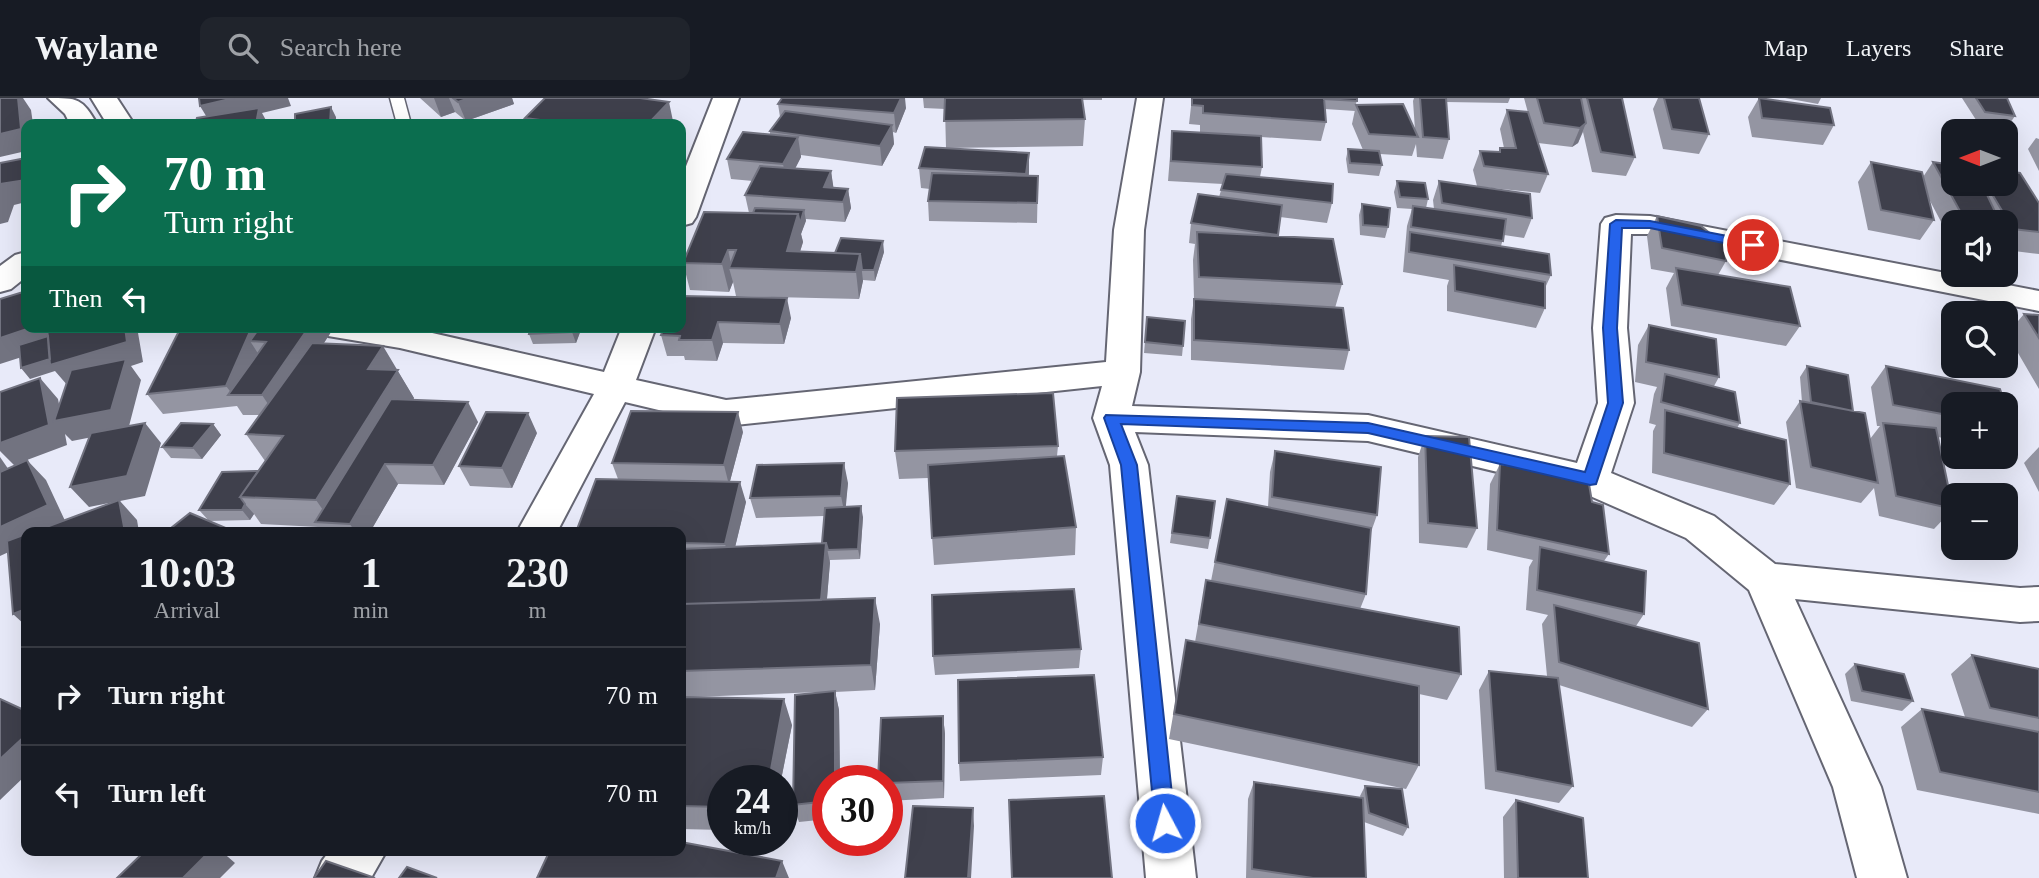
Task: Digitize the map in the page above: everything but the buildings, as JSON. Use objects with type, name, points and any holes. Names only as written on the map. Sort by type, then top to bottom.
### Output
[{"type":"street","points":[[61,98],[76,110],[80,119]]},
{"type":"street","points":[[104,98],[118,119]]},
{"type":"street","points":[[686,204],[726,98]]},
{"type":"street","points":[[1150,98],[1129,230],[1123,372],[1111,418],[1129,465],[1171,878]]},
{"type":"street","points":[[1590,480],[1616,403],[1610,328],[1616,224],[1650,225],[2039,301]]},
{"type":"street","points":[[0,282],[21,266]]},
{"type":"street","points":[[374,333],[726,413],[1123,372]]},
{"type":"street","points":[[540,527],[616,386],[637,333]]},
{"type":"street","points":[[1111,418],[1368,428],[1590,480],[1700,527],[1765,580],[1857,787],[1882,878]]},
{"type":"street","points":[[1765,580],[2020,606],[2039,604]]},
{"type":"street","points":[[341,878],[358,856]]},
{"type":"lane","points":[[397,98],[403,119]]},
{"type":"route","points":[[1165,823],[1129,465],[1111,418],[1368,428],[1590,480],[1616,403],[1610,328],[1616,224],[1650,225],[1753,245]]}]
